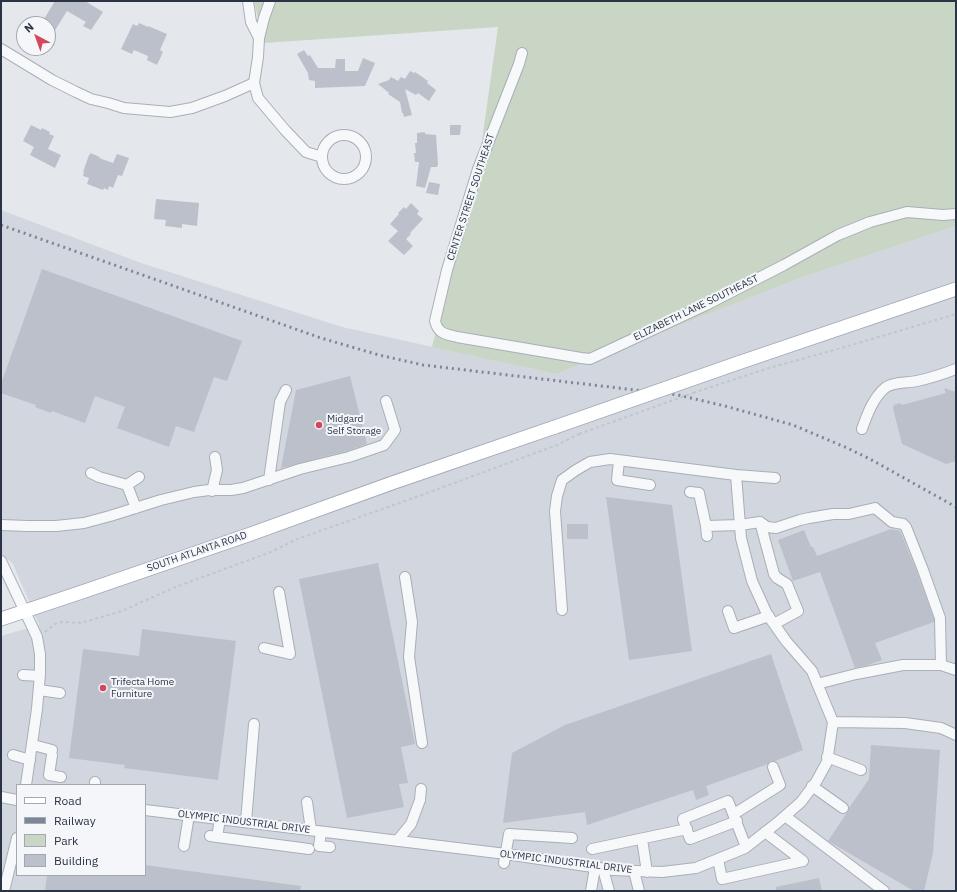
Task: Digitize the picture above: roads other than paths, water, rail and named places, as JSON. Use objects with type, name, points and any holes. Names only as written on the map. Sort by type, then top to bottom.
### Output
[{"type":"main road","name":"SOUTH ATLANTA ROAD","points":[[1,618],[240,537],[738,363],[956,289]]},
{"type":"street","points":[[248,1],[251,22],[259,38]]},
{"type":"street","points":[[270,1],[259,38],[254,83],[258,98],[306,152],[322,157]]},
{"type":"street","points":[[1,49],[52,80],[91,99],[130,109],[170,112],[192,108],[225,96],[254,83]]},
{"type":"street","name":"CENTER STREET SOUTHEAST","points":[[435,321],[447,270],[478,169],[522,53]]},
{"type":"street","points":[[349,135],[358,139],[364,146],[367,159],[363,169],[356,176],[343,179],[333,177],[328,173],[322,162],[322,157],[323,150],[329,140],[335,136],[349,135]]},
{"type":"street","name":"ELIZABETH LANE SOUTHEAST","points":[[435,321],[436,327],[439,330],[457,337],[581,358],[590,358],[706,305],[784,265],[838,235],[870,222],[907,212],[943,215],[956,214]]},
{"type":"street","points":[[862,429],[867,414],[877,397],[886,387],[929,378],[956,369]]},
{"type":"street","points":[[269,480],[280,402],[286,390]]},
{"type":"street","points":[[1,525],[56,526],[84,522],[194,492],[232,490],[269,480],[300,469],[349,457],[384,445],[395,430],[386,401]]},
{"type":"street","points":[[210,490],[217,470],[215,457]]},
{"type":"street","points":[[562,610],[555,511],[557,496],[562,480],[576,470],[590,462],[610,460],[736,475],[775,478]]},
{"type":"street","points":[[619,461],[617,480],[650,485]]},
{"type":"street","points":[[92,473],[99,477],[127,485],[139,477]]},
{"type":"street","points":[[736,475],[741,538],[752,581],[771,620],[786,641],[812,671],[833,722],[905,723],[941,728],[956,735]]},
{"type":"street","points":[[127,485],[136,508]]},
{"type":"street","points":[[690,492],[699,493],[707,531],[760,522],[767,527],[776,528],[808,518],[833,514],[849,514],[875,508],[892,522],[903,524],[906,527],[923,570],[940,618],[942,665]]},
{"type":"street","points":[[728,611],[734,628],[771,620],[798,611],[787,584],[777,578],[774,574],[760,522]]},
{"type":"street","points":[[1,561],[37,637],[40,654],[38,709],[26,784]]},
{"type":"street","points":[[405,577],[412,622],[409,657],[422,743]]},
{"type":"street","points":[[264,648],[290,654],[279,592]]},
{"type":"street","points":[[817,684],[856,674],[903,665],[942,665],[956,670]]},
{"type":"street","points":[[23,675],[40,676]]},
{"type":"street","points":[[39,690],[60,693]]},
{"type":"street","name":"OLYMPIC INDUSTRIAL DRIVE","points":[[146,810],[397,841],[505,859],[647,872],[662,872],[696,868],[746,847],[801,802],[827,762],[833,722]]},
{"type":"street","points":[[246,822],[254,724]]},
{"type":"street","points":[[33,744],[52,752],[49,775],[60,776]]},
{"type":"street","points":[[13,755],[30,760]]},
{"type":"street","points":[[827,757],[861,770]]},
{"type":"street","points":[[746,847],[735,818],[728,801],[683,819],[690,840],[735,818],[780,785],[773,766]]},
{"type":"street","points":[[812,786],[843,808]]},
{"type":"street","points":[[397,841],[411,824],[420,800],[421,790]]},
{"type":"street","points":[[1,797],[16,800]]},
{"type":"street","points":[[307,802],[319,846]]},
{"type":"street","points":[[184,846],[189,815]]},
{"type":"street","points":[[785,816],[884,891]]},
{"type":"street","points":[[220,819],[214,836],[260,848],[308,853],[310,844],[330,847]]},
{"type":"street","points":[[592,849],[687,829]]},
{"type":"street","points":[[718,859],[722,879],[803,861],[765,832]]},
{"type":"street","points":[[505,859],[509,834],[572,838]]},
{"type":"street","points":[[642,839],[647,872]]},
{"type":"street","points":[[4,891],[16,842]]},
{"type":"street","points":[[591,891],[599,868]]},
{"type":"street","points":[[599,868],[608,891]]},
{"type":"street","points":[[634,871],[638,891]]},
{"type":"railway","points":[[1,225],[321,338],[379,355],[423,365],[678,395],[725,406],[793,425],[870,459],[956,507]]},
{"type":"place","name":"Midgard Self Storage","points":[[319,425]]},
{"type":"place","name":"Trifecta Home Furniture","points":[[103,688]]}]
